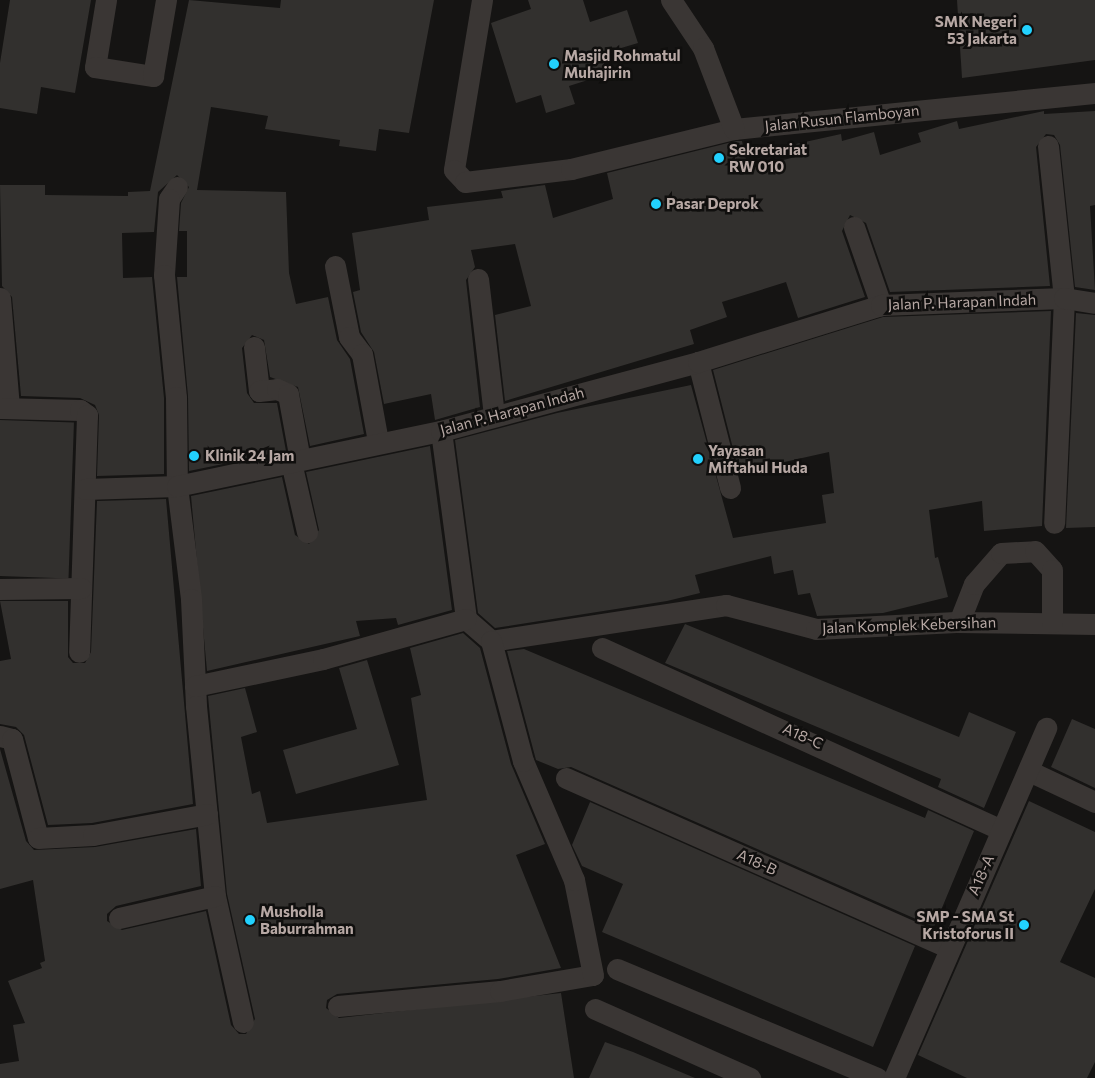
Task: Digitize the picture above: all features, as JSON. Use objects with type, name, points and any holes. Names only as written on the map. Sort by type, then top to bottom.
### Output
[{"type":"street","points":[[106,0],[95,66],[153,76],[166,0]]},
{"type":"street","name":"Jalan Rusun Flamboyan","points":[[482,0],[454,170],[465,182],[570,169],[734,129],[1095,94]]},
{"type":"street","points":[[672,0],[703,48],[734,129]]},
{"type":"street","points":[[1048,146],[1064,298],[1054,523]]},
{"type":"street","points":[[177,187],[169,199],[164,275],[176,397],[177,486],[191,599],[195,686],[215,896],[243,1022]]},
{"type":"street","points":[[854,227],[880,305]]},
{"type":"street","points":[[335,266],[349,337],[362,354],[378,441]]},
{"type":"street","points":[[478,279],[494,416]]},
{"type":"street","points":[[0,298],[5,408],[81,407],[87,418],[79,652]]},
{"type":"street","name":"Jalan P. Harapan Indah","points":[[86,489],[177,486],[296,461],[378,441],[441,431],[698,362],[880,305],[1064,298],[1095,303]]},
{"type":"street","points":[[254,347],[259,390],[276,389],[288,394],[306,532]]},
{"type":"street","points":[[698,362],[730,488]]},
{"type":"street","points":[[338,1006],[500,991],[593,975],[574,880],[523,761],[502,694],[492,641],[466,619],[441,431]]},
{"type":"street","points":[[959,622],[974,584],[1001,553],[1035,551],[1052,570],[1052,622]]},
{"type":"street","points":[[0,589],[81,588]]},
{"type":"street","name":"Jalan Komplek Kebersihan","points":[[492,641],[726,605],[816,629],[959,622],[1095,624]]},
{"type":"street","points":[[195,686],[323,659],[466,619]]},
{"type":"street","name":"A18-C","points":[[602,648],[1001,830]]},
{"type":"street","name":"A18-A","points":[[894,1078],[948,947],[1029,771],[1046,728]]},
{"type":"street","points":[[0,736],[12,739],[38,838],[94,835],[207,814]]},
{"type":"street","points":[[1029,771],[1095,802]]},
{"type":"street","name":"A18-B","points":[[566,778],[948,947]]},
{"type":"street","points":[[119,918],[215,896]]},
{"type":"street","points":[[617,969],[877,1078]]},
{"type":"street","points":[[594,1009],[750,1078]]},
{"type":"building","points":[[10,0],[91,0],[75,93],[41,87],[37,114],[0,108],[0,63]]},
{"type":"building","points":[[189,0],[280,8],[281,0],[434,0],[409,133],[379,129],[376,151],[339,146],[340,140],[265,129],[268,116],[211,107],[197,190],[286,192],[289,273],[296,304],[328,297],[337,340],[350,359],[364,434],[310,446],[298,387],[270,377],[264,340],[252,335],[242,348],[247,393],[254,403],[277,403],[286,451],[189,471],[188,396],[177,277],[187,277],[187,231],[179,231],[181,203],[189,187],[177,175],[158,192],[154,232],[122,233],[123,278],[152,277],[164,398],[164,474],[97,476],[99,415],[95,405],[80,398],[21,396],[12,297],[2,286],[0,185],[45,185],[45,195],[128,196],[128,192],[150,191]]},
{"type":"building","name":"Masjid Rohmatul Muhajirin","points":[[528,0],[583,0],[590,22],[627,10],[638,43],[601,54],[607,74],[569,86],[575,104],[546,113],[541,95],[516,103],[491,23],[531,9]]},
{"type":"building","name":"SMK Negeri 53 Jakarta","points":[[957,0],[1095,0],[1095,60],[962,78]]},
{"type":"building","points":[[1044,111],[1044,114],[1095,111],[1095,205],[1090,206],[1095,290],[1075,287],[1060,145],[1054,135],[1046,134],[1036,147],[1050,286],[890,292],[866,223],[850,215],[842,231],[865,297],[798,318],[786,282],[722,302],[727,317],[690,330],[694,344],[505,401],[495,315],[531,306],[515,244],[471,250],[475,267],[466,280],[480,407],[435,420],[431,394],[384,404],[374,352],[361,332],[353,292],[360,290],[352,233],[429,220],[427,207],[503,198],[501,191],[545,185],[553,218],[613,199],[607,173],[736,141],[742,141],[748,169],[799,156],[796,144],[841,134],[842,141],[874,132],[880,155],[921,142],[918,133],[957,121],[959,129]]},
{"type":"building","points":[[1051,311],[1042,526],[984,531],[982,501],[929,510],[935,558],[938,557],[948,597],[883,613],[817,616],[810,593],[798,595],[793,570],[774,574],[771,556],[695,575],[700,593],[667,601],[495,628],[478,613],[455,440],[557,413],[691,385],[733,538],[826,523],[822,495],[834,493],[829,452],[739,472],[713,370],[883,317]]},
{"type":"building","points":[[1076,313],[1095,315],[1095,527],[1066,528]]},
{"type":"building","points":[[0,420],[74,423],[69,578],[0,576]]},
{"type":"building","points":[[430,446],[452,610],[398,625],[396,618],[356,621],[360,636],[207,671],[191,496],[282,477],[295,535],[309,544],[319,530],[306,472]]},
{"type":"building","points":[[166,499],[193,804],[92,823],[48,825],[24,735],[16,727],[0,724],[0,661],[11,659],[0,601],[68,601],[68,657],[73,663],[85,663],[91,652],[97,501]]},
{"type":"building","points":[[685,624],[959,737],[969,712],[1016,732],[984,808],[938,787],[941,779],[665,663]]},
{"type":"building","points":[[463,633],[480,648],[511,764],[545,844],[516,855],[561,968],[498,979],[337,994],[327,1000],[326,1008],[339,1018],[561,993],[574,1078],[0,1078],[0,1064],[19,1061],[13,1025],[25,1023],[8,981],[42,968],[40,963],[45,961],[33,880],[0,889],[0,749],[26,841],[34,850],[95,847],[196,829],[201,886],[116,906],[107,914],[107,921],[122,930],[206,911],[231,1025],[239,1034],[246,1034],[255,1019],[227,894],[208,696],[245,688],[257,732],[241,737],[252,794],[260,791],[267,823],[427,800],[411,698],[421,695],[410,648]]},
{"type":"building","points":[[524,649],[925,818],[928,810],[974,831],[934,927],[571,767],[558,769],[536,760],[507,651]]},
{"type":"building","points":[[367,660],[399,765],[296,794],[283,750],[357,729],[339,668]]},
{"type":"building","points":[[1072,719],[1095,729],[1095,788],[1051,767]]},
{"type":"building","name":"SMP - SMA St Kristoforus II","points":[[1029,801],[1095,832],[1095,889],[1060,962],[1095,978],[1095,1062],[1087,1078],[967,1078],[918,1055]]},
{"type":"building","points":[[590,802],[915,946],[873,1047],[602,932],[623,884],[582,866],[572,845]]},
{"type":"building","points":[[605,1042],[633,1052],[695,1078],[589,1078]]},
{"type":"place","name":"SMK Negeri 53 Jakarta","points":[[1027,30]]},
{"type":"place","name":"Masjid Rohmatul Muhajirin","points":[[554,64]]},
{"type":"place","name":"Sekretariat RW 010","points":[[719,158]]},
{"type":"place","name":"Pasar Deprok","points":[[656,204]]},
{"type":"place","name":"Klinik 24 Jam","points":[[194,456]]},
{"type":"place","name":"Yayasan Miftahul Huda","points":[[698,459]]},
{"type":"place","name":"Musholla Baburrahman","points":[[250,920]]},
{"type":"place","name":"SMP - SMA St Kristoforus II","points":[[1024,925]]}]
